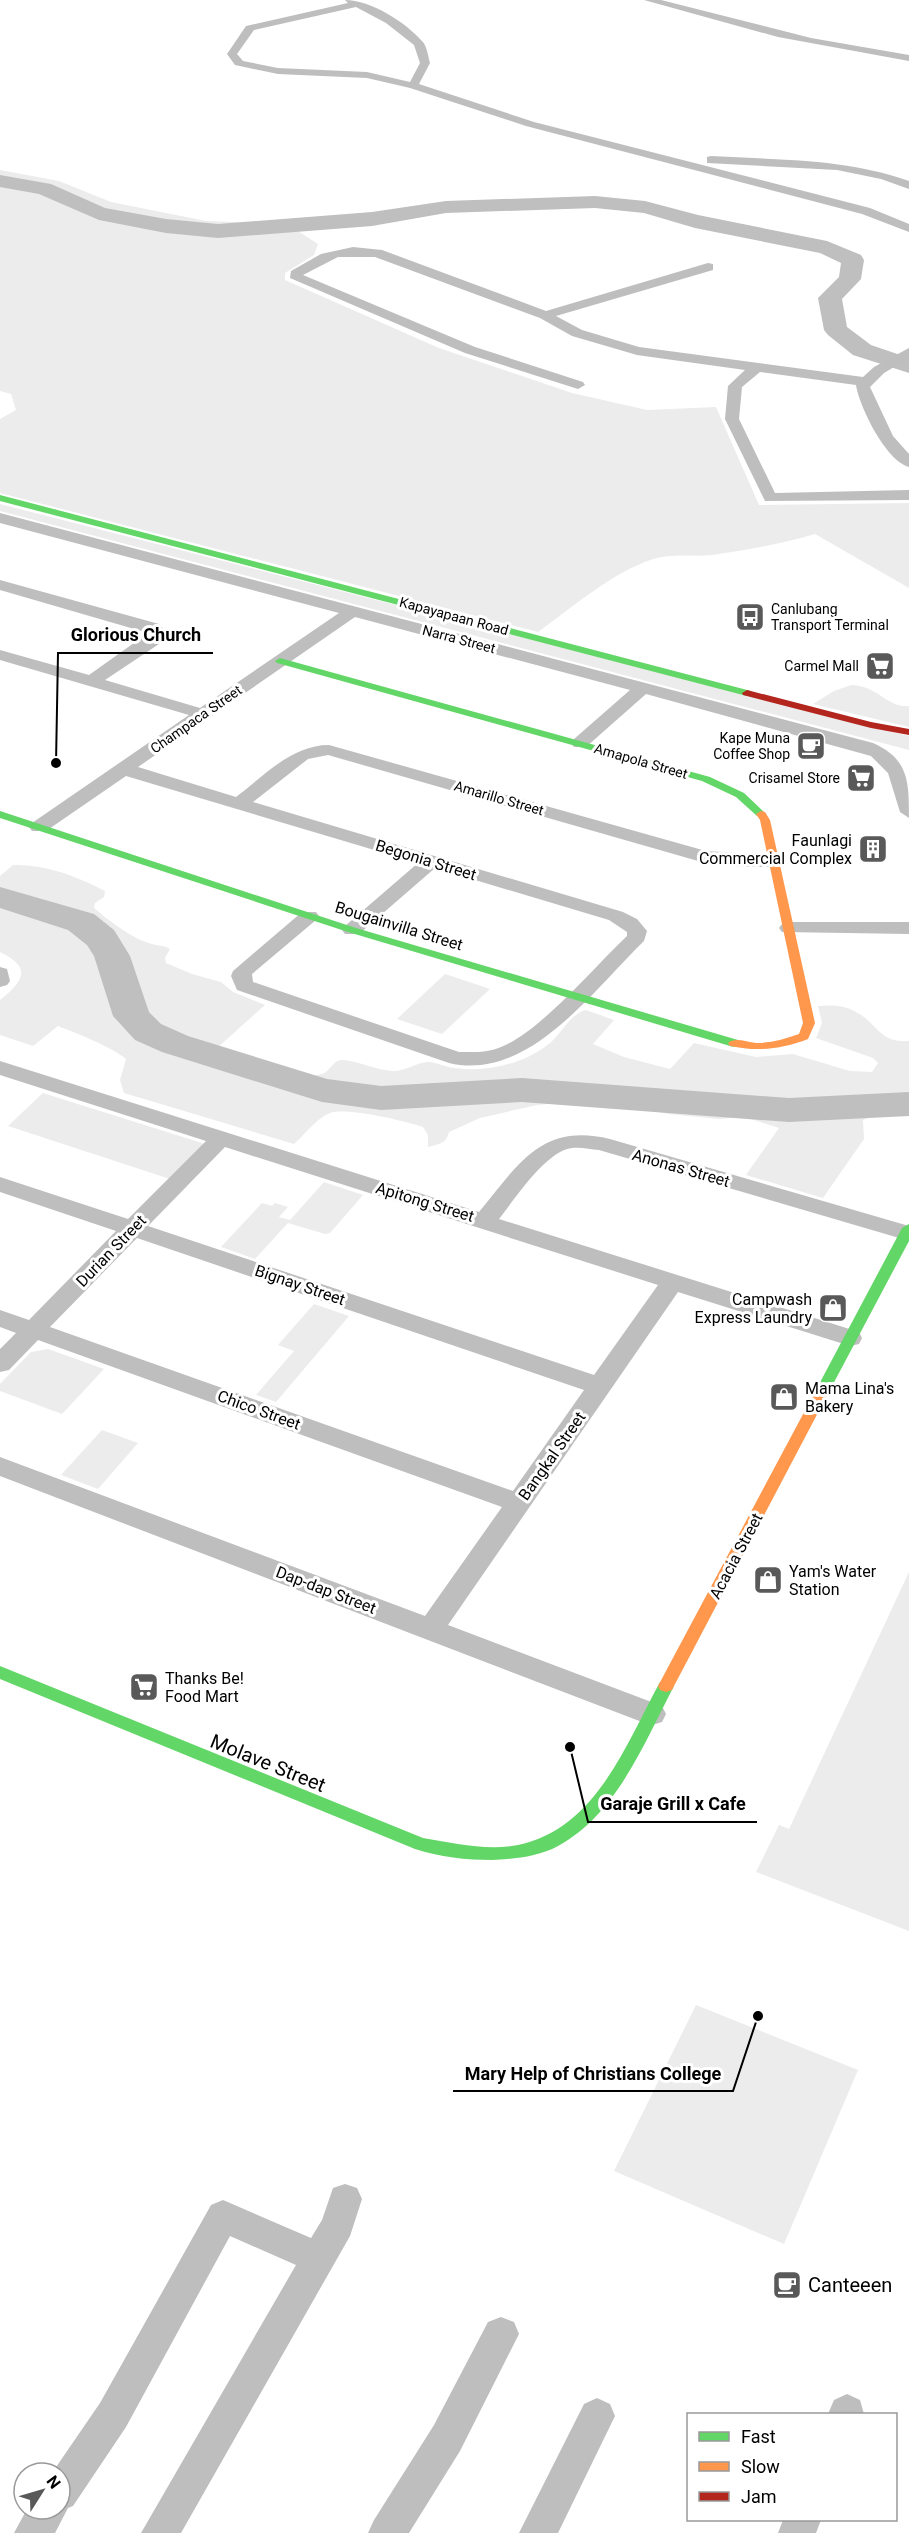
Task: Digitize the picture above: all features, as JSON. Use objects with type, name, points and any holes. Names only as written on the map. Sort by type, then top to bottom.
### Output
[{"type":"street","points":[[650,0],[791,38],[854,51],[909,58]]},
{"type":"street","points":[[414,86],[425,63],[419,44],[390,21],[354,2],[262,23],[250,28],[232,54],[239,63],[278,71],[367,75],[414,86],[531,124],[866,211],[909,228]]},
{"type":"street","points":[[652,155],[812,164],[856,171],[909,185]]},
{"type":"street","points":[[578,385],[506,365],[440,340],[297,278],[296,274],[333,253],[353,249],[377,253],[545,315],[577,333],[637,351],[754,369],[866,382]]},
{"type":"street","points":[[545,315],[708,267]]},
{"type":"street","points":[[907,353],[879,370],[862,386],[877,424],[892,449],[909,462]]},
{"type":"street","points":[[754,369],[735,386],[732,419],[770,498],[909,495]]},
{"type":"street","name":"Kapayapaan Road","points":[[0,498],[871,725],[909,732]]},
{"type":"street","name":"Narra Street","points":[[0,518],[867,747],[888,756],[902,770]]},
{"type":"street","points":[[0,585],[147,626],[157,633],[153,640],[92,681]]},
{"type":"street","name":"Champaca Street","points":[[39,827],[352,611]]},
{"type":"street","points":[[0,655],[203,714]]},
{"type":"street","name":"Amapola Street","points":[[280,661],[706,779],[744,797],[761,812],[765,820],[809,1023],[804,1036],[793,1042]]},
{"type":"street","points":[[580,743],[643,687]]},
{"type":"street","name":"Amarillo Street","points":[[239,804],[302,754],[314,750],[329,750],[705,857],[735,861],[774,861]]},
{"type":"street","name":"Begonia Street","points":[[123,769],[616,916],[635,927],[637,937],[576,996]]},
{"type":"street","points":[[902,770],[909,812]]},
{"type":"street","name":"Bougainvilla Street","points":[[0,814],[351,930],[745,1046],[769,1049],[793,1042]]},
{"type":"street","points":[[351,930],[432,861]]},
{"type":"street","points":[[309,916],[243,971],[241,976],[244,986],[457,1058],[473,1060],[500,1056],[524,1046],[576,996]]},
{"type":"street","points":[[789,928],[909,928]]},
{"type":"street","points":[[0,973],[0,981]]},
{"type":"street","name":"Apitong Street","points":[[0,1068],[850,1338]]},
{"type":"street","name":"Durian Street","points":[[0,1364],[220,1138]]},
{"type":"street","name":"Anonas Street","points":[[485,1221],[541,1153],[554,1145],[573,1141],[602,1144],[908,1231]]},
{"type":"street","name":"Bignay Street","points":[[0,1184],[600,1386]]},
{"type":"street","name":"Acacia Street","points":[[528,1852],[556,1842],[582,1824],[613,1786],[908,1231]]},
{"type":"street","name":"Bangkal Street","points":[[430,1630],[673,1281]]},
{"type":"street","name":"Chico Street","points":[[0,1318],[519,1503]]},
{"type":"street","name":"Dap-dap Street","points":[[0,1467],[652,1714]]},
{"type":"street","name":"Molave Street","points":[[0,1672],[421,1844],[478,1856],[501,1857],[528,1852]]},
{"type":"street","points":[[160,2533],[338,2225],[345,2199]]},
{"type":"street","points":[[72,2475],[113,2415],[223,2216],[318,2258]]},
{"type":"street","points":[[387,2533],[447,2438],[501,2334]]},
{"type":"street","points":[[538,2533],[597,2416]]},
{"type":"shaded area","points":[[0,170],[59,181],[111,202],[206,221],[287,224],[318,244],[314,255],[285,273],[285,280],[439,348],[572,393],[647,410],[716,407],[759,505],[909,503],[909,588],[815,534],[777,544],[725,553],[653,559],[607,582],[538,632],[0,493],[0,419],[16,410],[11,394],[0,391]]},
{"type":"shaded area","points":[[0,504],[909,736],[909,750],[0,511]]},
{"type":"shaded area","points":[[851,685],[868,689],[894,704],[909,706],[909,727],[813,704],[834,691]]},
{"type":"shaded area","points":[[13,865],[60,872],[105,891],[104,897],[95,903],[94,908],[129,934],[145,942],[170,949],[165,958],[166,963],[192,974],[221,982],[233,992],[265,1005],[217,1048],[254,1066],[282,1074],[309,1076],[322,1074],[340,1060],[393,1071],[428,1062],[462,1069],[495,1067],[518,1061],[538,1051],[550,1043],[576,1015],[586,1010],[614,1020],[593,1044],[624,1057],[670,1069],[694,1043],[756,1057],[793,1054],[850,1071],[872,1072],[878,1063],[873,1058],[816,1038],[822,1023],[818,1006],[833,1006],[847,1008],[863,1016],[884,1036],[899,1041],[909,1041],[909,1111],[874,1115],[863,1120],[864,1139],[823,1198],[746,1175],[779,1128],[745,1117],[719,1119],[669,1114],[645,1110],[612,1100],[537,1105],[480,1118],[449,1132],[442,1143],[428,1147],[428,1135],[423,1127],[376,1116],[349,1112],[330,1113],[320,1119],[294,1144],[124,1093],[120,1080],[126,1059],[103,1045],[58,1026],[33,1046],[0,1035],[0,1000],[14,987],[21,975],[21,969],[17,964],[0,952],[0,876]]},
{"type":"shaded area","points":[[445,974],[490,989],[442,1034],[397,1019]]},
{"type":"shaded area","points":[[43,1093],[202,1143],[203,1146],[173,1180],[8,1126]]},
{"type":"shaded area","points":[[324,1182],[363,1195],[330,1233],[325,1234],[288,1223],[255,1259],[221,1247],[262,1203],[272,1206],[275,1203],[288,1207],[279,1217],[290,1220]]},
{"type":"shaded area","points":[[314,1304],[349,1316],[276,1402],[256,1395],[294,1351],[278,1345]]},
{"type":"shaded area","points":[[48,1349],[104,1369],[62,1414],[0,1391],[0,1384],[31,1352]]},
{"type":"shaded area","points":[[102,1430],[138,1443],[98,1489],[61,1475]]},
{"type":"shaded area","points":[[909,1572],[909,1931],[756,1872],[779,1825],[789,1829]]},
{"type":"shaded area","points":[[696,2005],[858,2070],[784,2244],[614,2171]]},
{"type":"waterway","points":[[0,181],[44,188],[99,213],[166,226],[218,231],[282,228],[372,219],[446,207],[595,202],[645,207],[695,221],[827,248],[853,260],[850,279],[830,298],[836,330],[862,350],[909,366]]},
{"type":"waterway","points":[[0,897],[81,922],[101,938],[112,956],[132,1016],[148,1032],[175,1044],[322,1090],[381,1098],[522,1090],[789,1110],[909,1104]]},
{"type":"traffic: fast","points":[[0,498],[747,693]]},
{"type":"traffic: fast","points":[[280,661],[706,779],[740,795],[761,814]]},
{"type":"traffic: fast","points":[[0,814],[352,930],[734,1043]]},
{"type":"traffic: fast","points":[[824,1388],[909,1228]]},
{"type":"traffic: fast","points":[[0,1672],[421,1844],[474,1853],[517,1852],[551,1842],[578,1824],[602,1799],[623,1767],[666,1686]]},
{"type":"traffic: slow","points":[[734,1043],[770,1046],[787,1042],[804,1036],[809,1023],[765,820],[761,814]]},
{"type":"traffic: slow","points":[[666,1686],[824,1388]]},
{"type":"traffic: jam","points":[[747,693],[871,725],[909,732]]},
{"type":"place","name":"Canlubang Transport Terminal","points":[[750,617]]},
{"type":"place","name":"Carmel Mall","points":[[880,666]]},
{"type":"place","name":"Kape Muna Coffee Shop","points":[[811,746]]},
{"type":"place","name":"Glorious Church","points":[[56,763]]},
{"type":"place","name":"Crisamel Store","points":[[861,778]]},
{"type":"place","name":"Faunlagi Commercial Complex","points":[[873,849]]},
{"type":"place","name":"Campwash Express Laundry","points":[[833,1308]]},
{"type":"place","name":"Mama Lina's Bakery","points":[[784,1397]]},
{"type":"place","name":"Yam's Water Station","points":[[768,1580]]},
{"type":"place","name":"Thanks Be! Food Mart","points":[[144,1687]]},
{"type":"place","name":"Garaje Grill x Cafe","points":[[570,1747]]},
{"type":"place","name":"Mary Help of Christians College","points":[[758,2016]]},
{"type":"place","name":"Canteeen","points":[[787,2285]]}]
